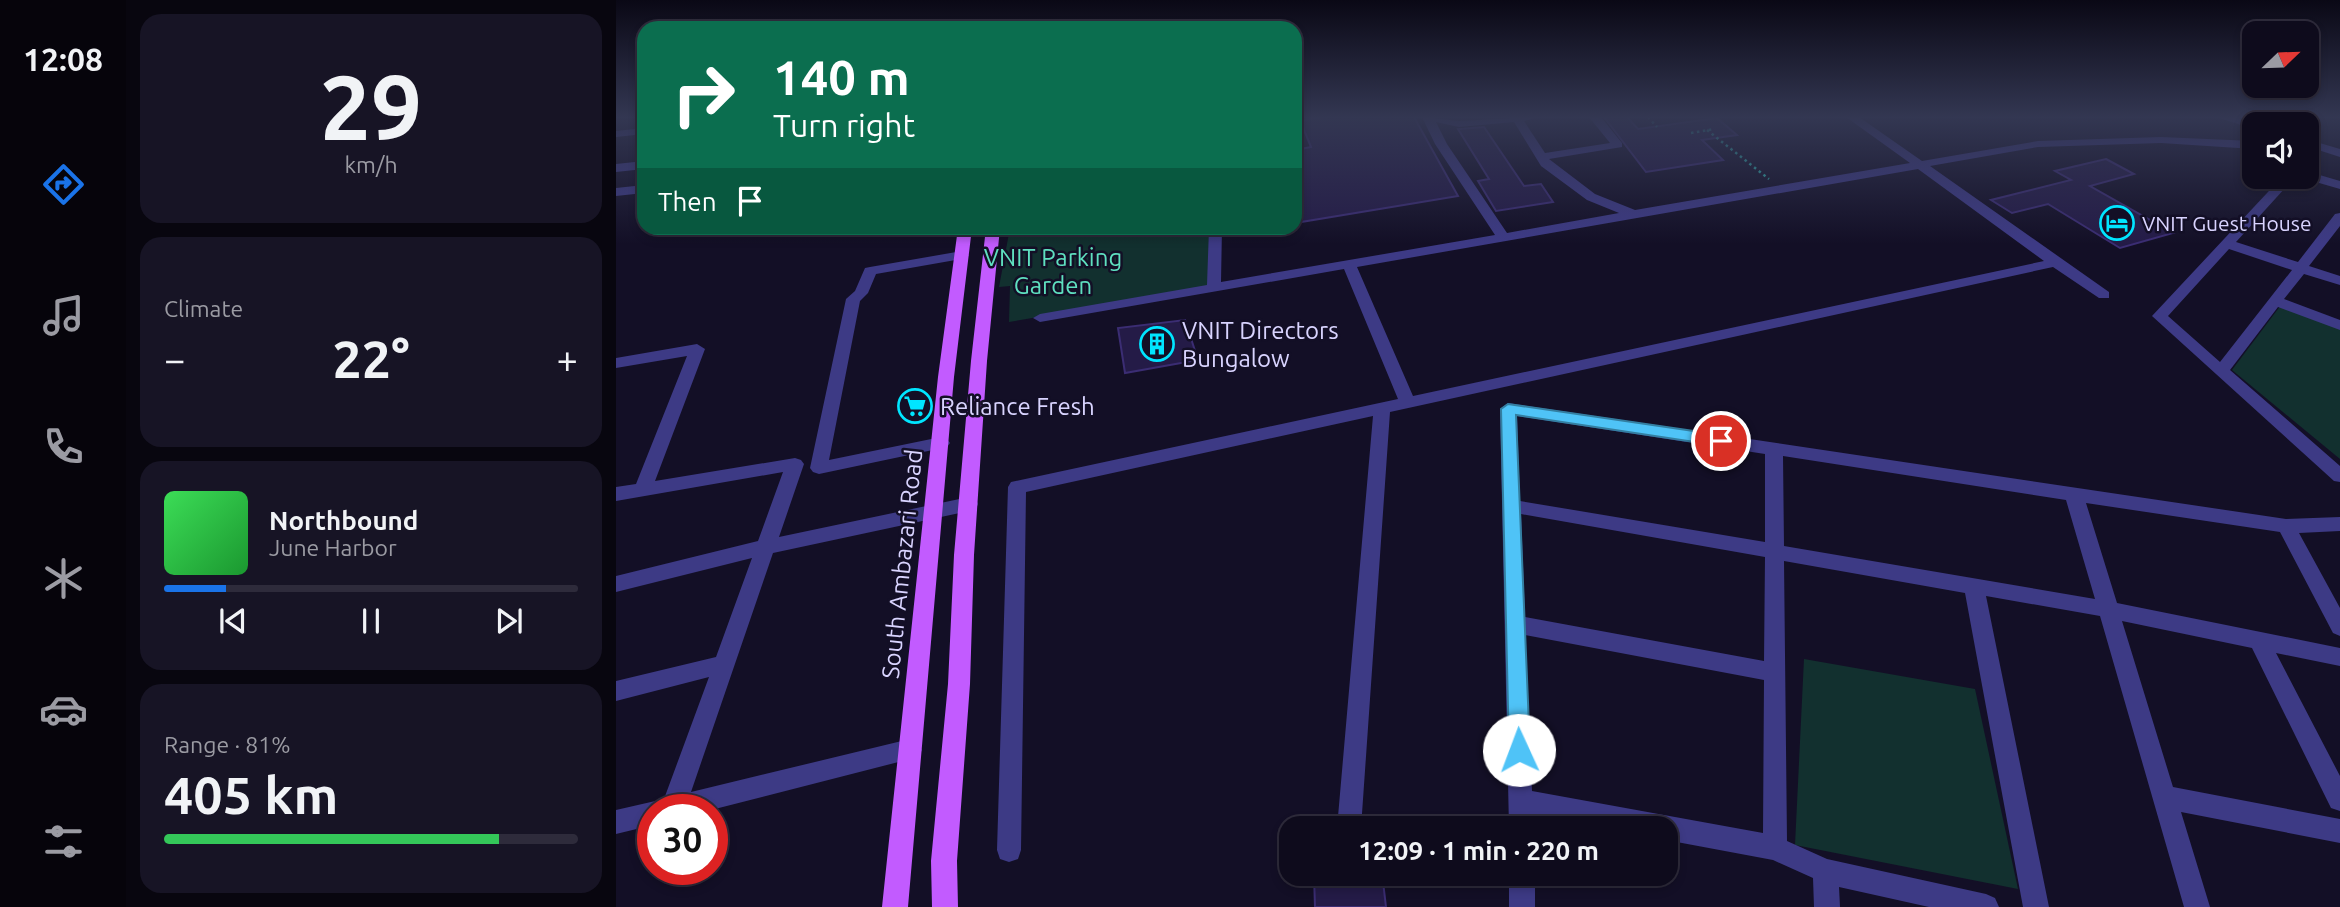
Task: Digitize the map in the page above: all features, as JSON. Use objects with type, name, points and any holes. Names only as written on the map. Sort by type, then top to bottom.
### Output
[{"type":"main road","name":"South Ambazari Road","points":[[895,907],[909,750],[964,235]]},
{"type":"main road","points":[[944,907],[944,861],[979,362],[992,235]]},
{"type":"street","points":[[1451,159],[1503,237]]},
{"type":"street","points":[[1544,159],[1591,197],[1634,215]]},
{"type":"street","points":[[1915,159],[2054,263],[2104,295]]},
{"type":"street","points":[[1040,318],[1943,159]]},
{"type":"street","points":[[616,168],[637,166]]},
{"type":"street","points":[[2319,179],[2340,185]]},
{"type":"street","points":[[2278,189],[2159,316],[2340,476]]},
{"type":"street","points":[[616,192],[637,190]]},
{"type":"street","points":[[2221,370],[2301,268],[2333,238],[2340,216]]},
{"type":"street","points":[[1214,287],[1215,235]]},
{"type":"street","points":[[2228,244],[2340,281]]},
{"type":"street","points":[[941,443],[819,468],[853,299],[861,293],[870,271],[962,255]]},
{"type":"street","points":[[1009,849],[1017,487],[2054,263]]},
{"type":"street","points":[[1349,264],[1407,401]]},
{"type":"street","points":[[2276,300],[2340,325]]},
{"type":"street","points":[[616,363],[697,349],[643,489]]},
{"type":"street","points":[[1350,816],[1382,407]]},
{"type":"street","points":[[1521,816],[1508,409],[2286,526],[2340,524]]},
{"type":"street","points":[[1774,449],[1775,848]]},
{"type":"street","points":[[616,494],[794,464],[724,664],[671,794]]},
{"type":"street","points":[[2074,494],[2111,610],[2197,907]]},
{"type":"street","points":[[616,584],[765,547],[969,504]]},
{"type":"street","points":[[1512,506],[2111,610],[2340,657]]},
{"type":"street","points":[[2286,526],[2340,627]]},
{"type":"street","points":[[1974,586],[2036,907]]},
{"type":"street","points":[[1516,624],[1776,673]]},
{"type":"street","points":[[2259,641],[2340,800]]},
{"type":"street","points":[[616,691],[724,664]]},
{"type":"street","points":[[728,795],[909,750]]},
{"type":"street","points":[[2165,797],[2340,831]]},
{"type":"street","points":[[1521,801],[1602,816]]},
{"type":"street","points":[[616,822],[637,817]]},
{"type":"street","points":[[1678,830],[1775,848],[1826,871],[1986,907]]},
{"type":"street","points":[[1826,871],[1826,907]]},
{"type":"street","points":[[1522,886],[1522,907]]},
{"type":"path","points":[[1744,159],[1780,188]]},
{"type":"green space","name":"VNIT Parking Garden","points":[[1009,235],[1215,235],[1214,287],[1009,322],[1010,286],[999,287]]},
{"type":"green space","points":[[2281,305],[2340,328],[2340,459],[2232,370]]},
{"type":"green space","points":[[1804,659],[1975,689],[2018,889],[1795,845]]},
{"type":"building","points":[[1302,159],[1438,159],[1458,196],[1302,222]]},
{"type":"building","points":[[1477,159],[1506,159],[1524,186],[1541,184],[1553,202],[1496,211],[1478,181],[1489,179]]},
{"type":"building","points":[[1636,159],[1723,160],[1646,172]]},
{"type":"building","name":"VNIT Guest House","points":[[2107,159],[2134,174],[2090,186],[2173,233],[2120,248],[2048,204],[2012,213],[1991,200],[2071,180],[2055,171]]},
{"type":"building","name":"VNIT Directors Bungalow","points":[[1185,320],[1198,360],[1125,373],[1118,328]]},
{"type":"building","points":[[1314,886],[1384,886],[1386,907],[1315,907]]},
{"type":"place","name":"VNIT Guest House","points":[[2117,223]]},
{"type":"place","name":"VNIT Directors Bungalow","points":[[1157,344]]},
{"type":"place","name":"Reliance Fresh","points":[[915,406]]},
{"type":"route","points":[[1519,750],[1508,409],[1721,441]]}]
